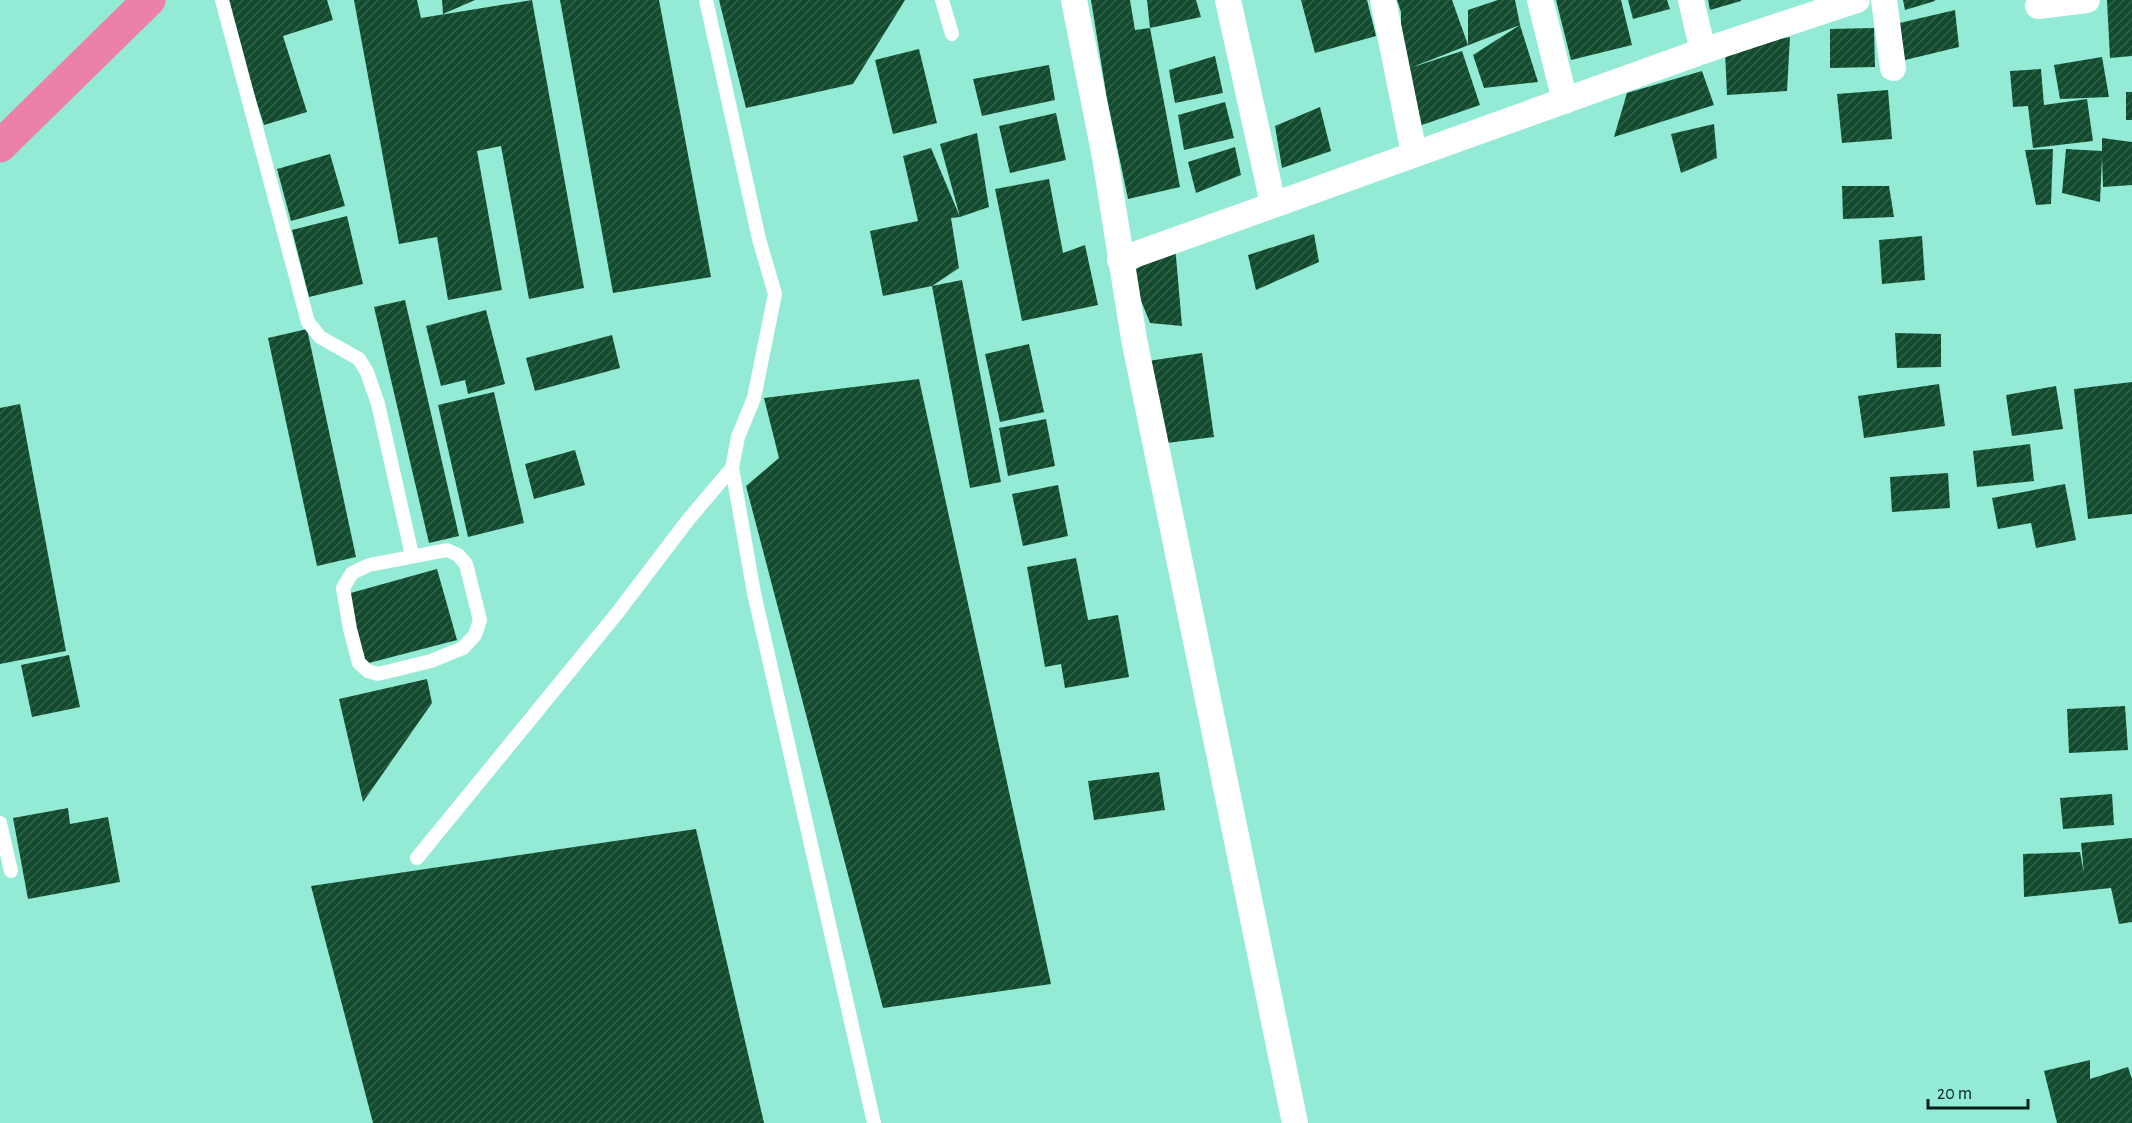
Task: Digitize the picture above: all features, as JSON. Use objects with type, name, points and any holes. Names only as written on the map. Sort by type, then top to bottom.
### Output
[{"type":"highway","points":[[0,146],[144,2]]},
{"type":"street","points":[[1074,0],[1105,157],[1120,260],[1295,1123]]},
{"type":"street","points":[[1228,0],[1273,204]]},
{"type":"street","points":[[1383,0],[1414,153]]},
{"type":"street","points":[[1540,0],[1564,101]]},
{"type":"street","points":[[1691,0],[1703,51]]},
{"type":"street","points":[[1120,260],[1703,51],[1857,0]]},
{"type":"street","points":[[1884,0],[1893,68]]},
{"type":"street","points":[[2038,6],[2087,0]]},
{"type":"lane","points":[[222,0],[308,322],[320,337],[359,359],[367,372],[378,404],[412,555]]},
{"type":"lane","points":[[706,0],[759,238],[775,294],[754,398],[738,436],[732,468],[754,593],[874,1123]]},
{"type":"lane","points":[[942,0],[952,34]]},
{"type":"lane","points":[[417,858],[732,468]]},
{"type":"lane","points":[[447,550],[458,555],[466,564],[480,620],[475,635],[463,648],[419,665],[378,674],[368,671],[359,663],[343,588],[352,573],[369,565],[412,555],[447,550]]},
{"type":"lane","points":[[0,823],[11,871]]},
{"type":"building","points":[[224,0],[327,0],[333,20],[283,36],[307,112],[264,125]]},
{"type":"building","points":[[354,0],[417,0],[421,18],[532,0],[584,288],[529,299],[501,146],[477,151],[502,290],[448,300],[437,237],[399,244]]},
{"type":"building","points":[[442,0],[475,0],[443,14]]},
{"type":"building","points":[[560,0],[659,0],[711,277],[613,293]]},
{"type":"building","points":[[719,0],[905,0],[853,84],[746,108]]},
{"type":"building","points":[[1091,0],[1130,0],[1135,30],[1150,28],[1180,187],[1128,199],[1107,99]]},
{"type":"building","points":[[1147,0],[1196,0],[1201,17],[1150,28]]},
{"type":"building","points":[[1301,0],[1367,0],[1376,36],[1315,53]]},
{"type":"building","points":[[1397,0],[1452,0],[1468,45],[1468,10],[1498,0],[1515,0],[1520,25],[1410,68],[1462,51],[1480,105],[1419,126],[1401,72],[1401,12]]},
{"type":"building","points":[[1556,0],[1621,0],[1632,45],[1571,60]]},
{"type":"building","points":[[1628,0],[1667,0],[1670,9],[1633,19]]},
{"type":"building","points":[[1708,0],[1741,0],[1741,1],[1710,10]]},
{"type":"building","points":[[1903,0],[1935,0],[1935,1],[1905,10]]},
{"type":"building","points":[[2107,0],[2132,0],[2132,56],[2110,58]]},
{"type":"building","points":[[1955,10],[1959,47],[1901,61],[1891,25]]},
{"type":"building","points":[[1520,25],[1538,82],[1484,88],[1473,55]]},
{"type":"building","points":[[1874,28],[1875,67],[1830,68],[1830,29]]},
{"type":"building","points":[[1790,37],[1787,91],[1727,95],[1725,51]]},
{"type":"building","points":[[919,49],[937,123],[893,134],[875,60]]},
{"type":"building","points":[[1215,56],[1223,93],[1175,103],[1169,70]]},
{"type":"building","points":[[2102,57],[2109,97],[2060,99],[2054,65]]},
{"type":"building","points":[[1049,65],[1055,100],[982,116],[973,79]]},
{"type":"building","points":[[2041,69],[2044,105],[2087,99],[2093,141],[2033,148],[2028,106],[2013,107],[2010,71]]},
{"type":"building","points":[[1702,71],[1714,105],[1614,137],[1627,93]]},
{"type":"building","points":[[1888,90],[1892,139],[1842,143],[1837,94]]},
{"type":"building","points":[[2126,92],[2132,92],[2132,120],[2126,120]]},
{"type":"building","points":[[1225,102],[1234,138],[1184,150],[1178,115]]},
{"type":"building","points":[[1320,107],[1331,151],[1282,168],[1275,126]]},
{"type":"building","points":[[1056,113],[1066,160],[1010,173],[999,126]]},
{"type":"building","points":[[1714,124],[1717,158],[1681,173],[1671,134]]},
{"type":"building","points":[[977,133],[989,207],[960,217],[940,144]]},
{"type":"building","points":[[2102,138],[2132,142],[2132,185],[2103,187],[2102,157],[2100,202],[2062,193],[2066,149],[2102,151]]},
{"type":"building","points":[[1235,147],[1241,175],[1196,193],[1188,162]]},
{"type":"building","points":[[931,148],[960,217],[951,218],[959,268],[932,286],[883,296],[870,231],[918,221],[903,156]]},
{"type":"building","points":[[2053,149],[2051,204],[2036,205],[2025,150]]},
{"type":"building","points":[[330,154],[345,206],[291,221],[277,169]]},
{"type":"building","points":[[1049,179],[1063,253],[1085,245],[1098,305],[1022,321],[995,189]]},
{"type":"building","points":[[1842,186],[1889,186],[1894,217],[1843,219]]},
{"type":"building","points":[[347,216],[363,284],[309,297],[292,230]]},
{"type":"building","points":[[1314,234],[1319,262],[1256,290],[1248,255]]},
{"type":"building","points":[[1922,236],[1925,280],[1882,284],[1879,240]]},
{"type":"building","points":[[1175,245],[1182,326],[1150,323],[1130,273]]},
{"type":"building","points":[[962,280],[1001,482],[970,488],[932,286]]},
{"type":"building","points":[[405,300],[459,536],[429,543],[374,307]]},
{"type":"building","points":[[486,310],[505,384],[468,394],[465,380],[441,386],[426,326]]},
{"type":"building","points":[[307,329],[356,557],[317,566],[268,338]]},
{"type":"building","points":[[1895,333],[1941,334],[1941,367],[1897,368]]},
{"type":"building","points":[[612,335],[620,368],[535,391],[526,358]]},
{"type":"building","points":[[1029,344],[1044,412],[1000,422],[985,354]]},
{"type":"building","points":[[1202,353],[1214,437],[1159,444],[1148,361]]},
{"type":"building","points":[[919,379],[1051,984],[883,1008],[746,486],[779,458],[764,398]]},
{"type":"building","points":[[2132,382],[2132,514],[2088,519],[2074,389]]},
{"type":"building","points":[[1939,384],[1945,426],[1864,438],[1858,396]]},
{"type":"building","points":[[2056,386],[2063,429],[2012,436],[2006,395]]},
{"type":"building","points":[[494,392],[524,523],[468,537],[438,405]]},
{"type":"building","points":[[20,404],[66,651],[0,664],[0,408]]},
{"type":"building","points":[[1046,419],[1055,466],[1008,476],[999,428]]},
{"type":"building","points":[[2030,444],[2034,481],[1977,487],[1973,451]]},
{"type":"building","points":[[575,450],[585,485],[534,499],[525,464]]},
{"type":"building","points":[[1948,473],[1950,508],[1892,512],[1890,477]]},
{"type":"building","points":[[2065,484],[2076,540],[2036,548],[2031,523],[1998,529],[1992,498]]},
{"type":"building","points":[[1058,485],[1068,536],[1023,546],[1012,494]]},
{"type":"building","points":[[1076,558],[1088,620],[1118,615],[1129,677],[1065,688],[1061,664],[1045,667],[1027,567]]},
{"type":"building","points":[[437,569],[457,640],[365,664],[347,594]]},
{"type":"building","points":[[69,655],[80,707],[32,717],[21,665]]},
{"type":"building","points":[[427,679],[432,703],[363,802],[339,699]]},
{"type":"building","points":[[2125,706],[2128,750],[2069,753],[2067,709]]},
{"type":"building","points":[[1159,772],[1165,810],[1094,820],[1088,781]]},
{"type":"building","points":[[2112,794],[2114,825],[2063,829],[2060,798]]},
{"type":"building","points":[[68,808],[70,824],[108,817],[120,882],[28,899],[13,818]]},
{"type":"building","points":[[696,829],[764,1123],[373,1123],[311,886]]},
{"type":"building","points":[[2132,838],[2132,922],[2119,924],[2111,888],[2024,897],[2023,854],[2080,852],[2084,873],[2081,843]]},
{"type":"building","points":[[2090,1060],[2090,1079],[2128,1067],[2132,1079],[2132,1123],[2057,1123],[2044,1071]]}]
